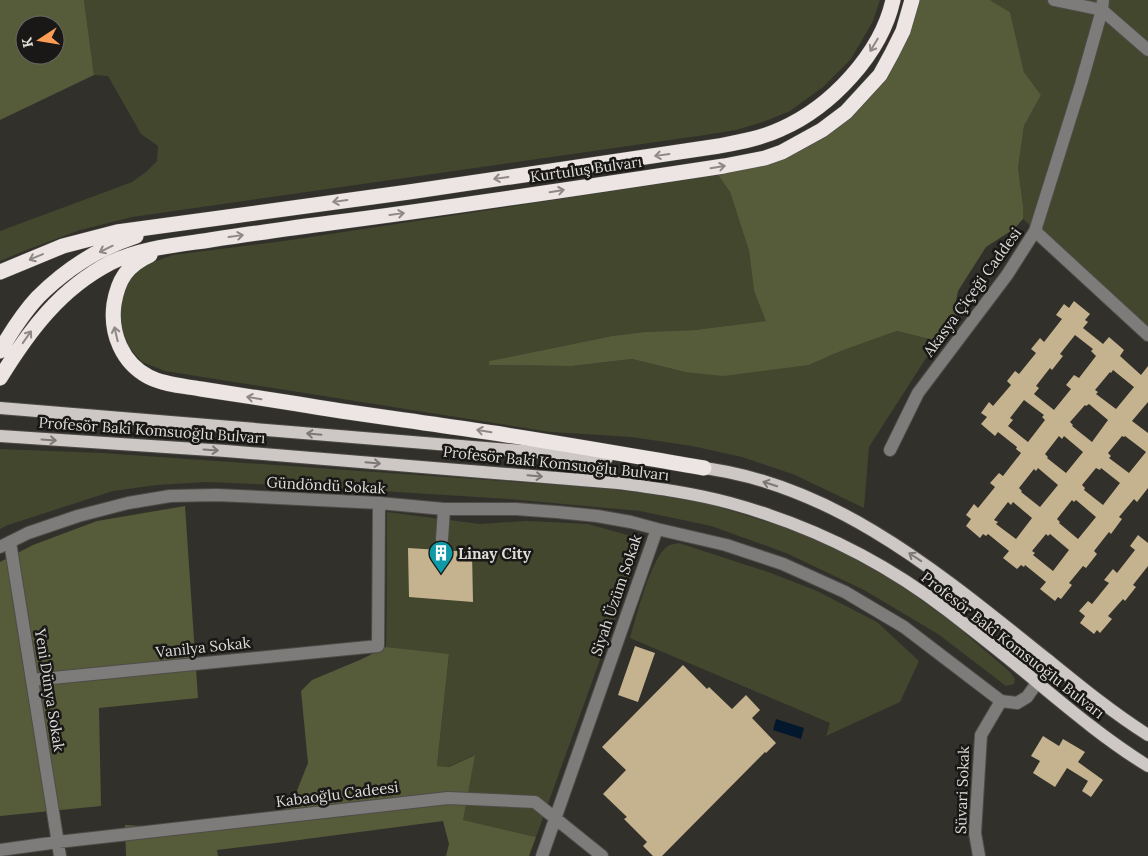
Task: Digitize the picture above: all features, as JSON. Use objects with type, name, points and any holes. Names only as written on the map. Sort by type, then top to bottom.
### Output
[{"type":"highway","name":"Kurtuluş Bulvarı","points":[[185,222],[409,192],[700,149],[759,138],[780,130],[808,114],[838,91],[861,66],[878,38],[893,0]]},
{"type":"highway","name":"Kurtuluş Bulvarı","points":[[187,243],[447,207],[765,158],[803,141],[822,130],[846,112],[880,75],[903,31],[912,0]]},
{"type":"highway","points":[[0,272],[63,246],[117,232],[185,222]]},
{"type":"highway","points":[[0,351],[20,320],[38,298],[65,273],[87,258],[125,240],[185,222]]},
{"type":"highway","points":[[0,378],[40,319],[83,280],[130,254],[187,243]]},
{"type":"highway","points":[[187,243],[138,260],[124,276],[119,286],[113,320],[118,344],[130,362],[149,377],[177,385],[330,410],[473,430],[704,468]]},
{"type":"main road","name":"Profesör Baki Komsuoğlu Bulvarı","points":[[4,408],[597,457],[732,472],[804,496],[874,530],[947,580],[1102,703],[1148,735]]},
{"type":"main road","name":"Profesör Baki Komsuoğlu Bulvarı","points":[[0,436],[226,451],[618,483],[657,488],[728,502],[796,523],[826,536],[894,573],[947,610],[1095,730],[1148,766]]},
{"type":"street","points":[[1054,0],[1103,5],[1148,50]]},
{"type":"street","name":"Akasya Çiçeği Caddesi","points":[[890,450],[918,393],[1008,275],[1035,230],[1081,84],[1103,5]]},
{"type":"street","points":[[1035,230],[1148,335]]},
{"type":"street","name":"Gündöndü Sokak","points":[[5,545],[28,533],[78,516],[128,503],[170,496],[233,496],[380,503],[444,510],[516,509],[597,516],[632,522],[656,529]]},
{"type":"street","name":"Vanilya Sokak","points":[[32,680],[378,646],[380,503]]},
{"type":"street","points":[[442,539],[444,510]]},
{"type":"street","name":"Siyah Üzüm Sokak","points":[[542,856],[656,529],[726,545],[783,564],[845,592],[904,627],[1001,701]]},
{"type":"street","name":"Yeni Dünya Sokak","points":[[5,545],[32,680],[60,856]]},
{"type":"street","points":[[1001,701],[1017,703],[1027,697],[1038,683]]},
{"type":"street","name":"Süvari Sokak","points":[[978,856],[975,833],[981,735],[1001,701]]},
{"type":"street","name":"Kabaoğlu Cadeesi","points":[[0,850],[448,798],[535,802],[602,856]]},
{"type":"green space","points":[[0,0],[84,0],[94,75],[0,120]]},
{"type":"green space","points":[[84,0],[880,0],[873,21],[851,59],[823,87],[790,111],[763,122],[736,130],[705,135],[132,217],[80,230],[0,261],[0,231],[132,182],[157,161],[158,146],[141,134],[108,76],[94,75]]},
{"type":"green space","points":[[919,0],[990,0],[1010,12],[1024,72],[1041,95],[1024,126],[1018,168],[1023,219],[1014,229],[986,247],[958,291],[954,312],[961,322],[937,341],[897,331],[841,351],[809,365],[723,376],[685,372],[632,359],[572,366],[489,365],[489,361],[612,336],[644,332],[695,330],[766,321],[754,291],[749,251],[730,192],[718,175],[776,161],[811,145],[844,122],[872,95],[895,61]]},
{"type":"green space","points":[[990,0],[1148,0],[1148,335],[1023,219],[1018,168],[1024,126],[1041,95],[1024,72],[1010,12]]},
{"type":"green space","points":[[718,175],[730,192],[749,251],[754,291],[767,321],[695,330],[644,332],[612,336],[489,361],[489,365],[572,366],[632,359],[685,372],[809,365],[841,351],[897,331],[937,341],[869,447],[864,508],[795,475],[742,457],[692,446],[631,437],[551,432],[165,371],[142,362],[129,347],[121,327],[120,304],[127,282],[145,265],[173,255],[284,241]]},
{"type":"green space","points":[[0,449],[103,453],[601,488],[708,504],[794,530],[846,554],[899,584],[954,624],[1010,672],[1015,679],[1014,684],[1006,686],[938,634],[864,590],[786,553],[711,526],[640,511],[509,499],[206,482],[157,485],[113,491],[0,529]]},
{"type":"green space","points":[[185,506],[198,698],[99,708],[101,806],[0,816],[0,562],[33,545],[97,521]]},
{"type":"green space","points":[[387,512],[480,524],[526,521],[588,524],[638,538],[636,560],[536,837],[462,820],[474,755],[448,767],[437,766],[449,655],[386,647]]},
{"type":"green space","points":[[679,543],[771,573],[817,591],[877,622],[919,661],[900,702],[826,736],[830,723],[630,638],[645,588],[656,562],[668,546]]},
{"type":"green space","points":[[386,647],[449,654],[437,766],[449,767],[475,755],[463,820],[536,837],[529,856],[446,856],[449,844],[443,821],[217,850],[218,856],[126,856],[125,825],[215,830],[268,821],[292,803],[308,763],[301,691],[312,680]]},
{"type":"water","points":[[776,719],[804,728],[801,739],[773,730]]},
{"type":"building","points":[[1074,301],[1090,314],[1085,320],[1088,322],[1083,328],[1103,344],[1109,337],[1124,350],[1120,356],[1141,375],[1148,366],[1148,402],[1132,421],[1148,433],[1148,488],[1137,502],[1134,499],[1119,517],[1122,519],[1111,534],[1109,532],[1094,551],[1097,554],[1086,568],[1083,566],[1069,583],[1072,585],[1061,599],[1058,597],[1055,601],[1040,589],[1046,582],[1025,565],[1024,567],[1021,565],[1017,569],[1003,558],[1009,551],[988,534],[986,536],[983,534],[980,538],[966,526],[971,519],[966,515],[974,504],[978,508],[995,487],[990,483],[999,473],[1003,476],[1021,453],[1016,449],[1017,447],[998,432],[995,436],[981,424],[987,417],[981,413],[989,402],[993,406],[1011,385],[1007,381],[1015,371],[1019,374],[1036,353],[1031,349],[1040,338],[1044,342],[1062,319],[1056,315],[1064,304],[1069,308]],"holes":[[[1075,335],[1093,349],[1091,351],[1096,356],[1079,378],[1074,375],[1066,385],[1071,389],[1054,410],[1034,394],[1039,388],[1036,386],[1050,368],[1052,370],[1063,356],[1060,354]],[[1113,370],[1134,387],[1116,409],[1096,394],[1098,392],[1095,390]],[[1024,400],[1044,415],[1042,417],[1045,420],[1028,442],[1008,426],[1013,420],[1010,418]],[[1089,404],[1108,420],[1092,442],[1072,426],[1070,422],[1085,405]],[[1059,436],[1062,439],[1064,436],[1083,452],[1066,473],[1045,454]],[[1122,436],[1125,436],[1146,452],[1129,473],[1109,458],[1111,456],[1108,453]],[[1038,468],[1058,485],[1040,507],[1021,492],[1019,488],[1034,469],[1036,471]],[[1096,468],[1100,470],[1101,468],[1120,483],[1103,505],[1084,490],[1085,488],[1082,485]],[[1072,500],[1074,502],[1076,500],[1096,517],[1078,539],[1059,523],[1057,519]],[[1008,502],[1011,505],[1013,502],[1032,518],[1016,539],[996,524],[998,522],[994,520]],[[1046,534],[1048,536],[1050,534],[1069,550],[1053,571],[1033,555],[1035,553],[1032,551]]]},
{"type":"building","points":[[1138,535],[1148,543],[1148,566],[1133,585],[1136,587],[1125,601],[1123,599],[1108,616],[1112,619],[1100,633],[1097,630],[1094,634],[1080,623],[1085,616],[1079,611],[1088,601],[1092,604],[1109,583],[1104,580],[1113,569],[1117,573],[1135,550],[1130,546]]},
{"type":"building","name":"Linay City","points":[[408,548],[472,552],[473,602],[409,597]]},
{"type":"building","points":[[635,646],[655,653],[638,702],[618,695]]},
{"type":"building","points":[[683,665],[707,689],[709,687],[732,709],[746,695],[760,710],[752,718],[776,743],[662,856],[653,856],[643,846],[647,842],[624,819],[627,817],[603,794],[626,770],[602,747]]},
{"type":"building","points":[[1043,736],[1059,746],[1063,739],[1085,752],[1078,762],[1103,780],[1091,797],[1082,791],[1088,781],[1067,768],[1055,787],[1033,773],[1040,761],[1031,756]]},
{"type":"place","name":"Linay City","points":[[441,574]]}]
